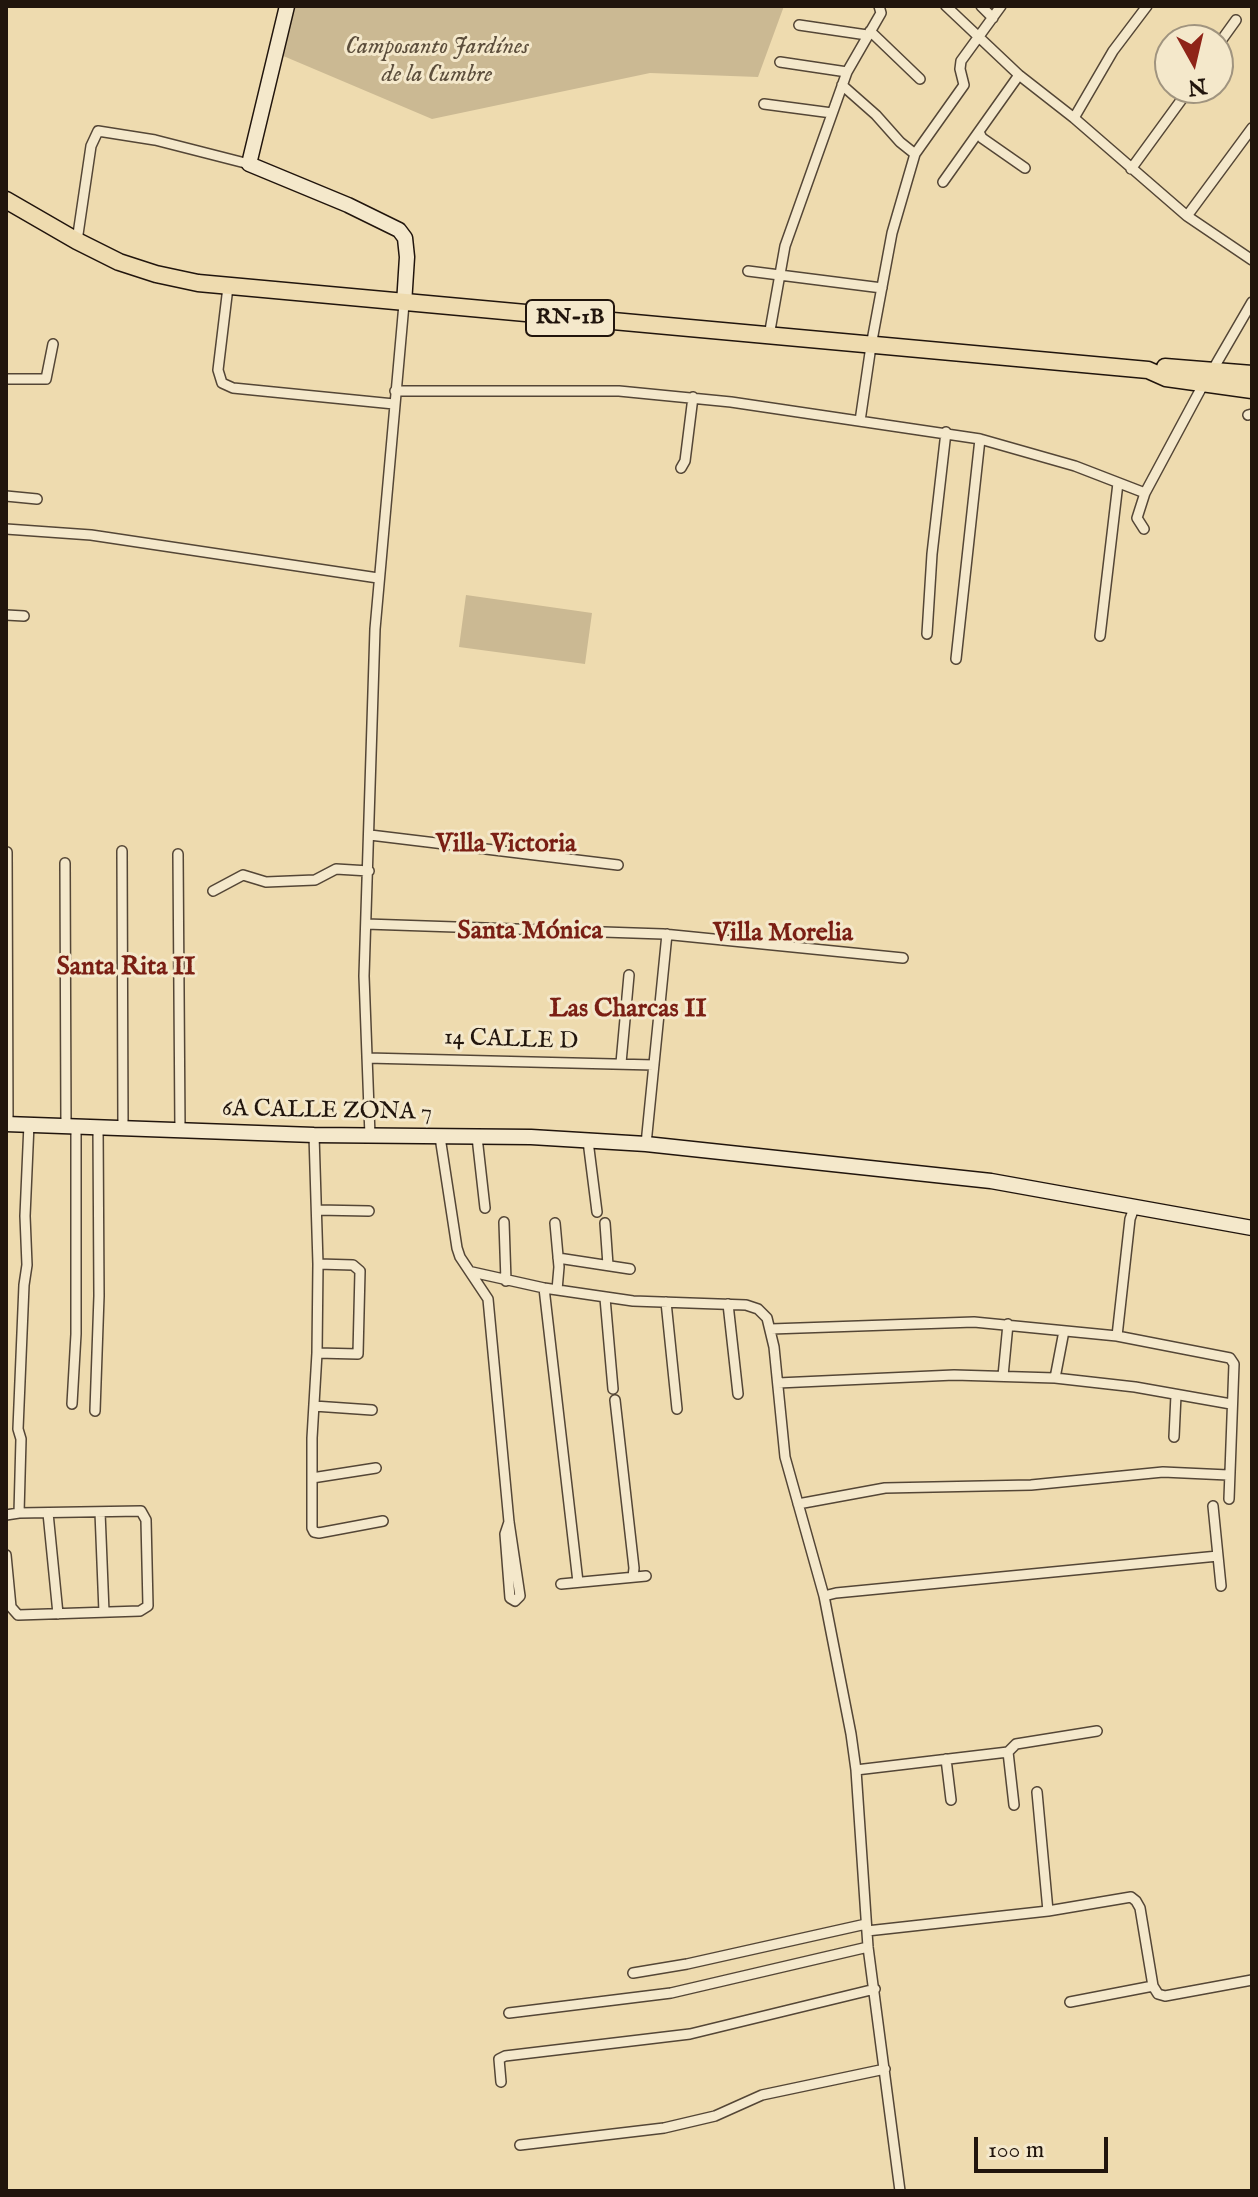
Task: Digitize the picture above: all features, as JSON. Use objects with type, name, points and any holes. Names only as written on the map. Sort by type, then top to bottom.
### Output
[{"type":"highway","name":"RN-1B","points":[[6,200],[119,262],[156,274],[228,287],[1152,371],[1166,378],[1252,374]]},
{"type":"highway","name":"RN-1B","points":[[1208,376],[1252,390]]},
{"type":"street","points":[[249,164],[287,6]]},
{"type":"street","points":[[769,336],[785,246],[847,72],[881,13],[879,6]]},
{"type":"street","points":[[946,6],[1019,75],[1074,118],[1187,216],[1252,260]]},
{"type":"street","points":[[981,6],[993,18]]},
{"type":"street","points":[[860,421],[896,217],[915,154],[964,85],[961,61],[1001,6]]},
{"type":"street","points":[[1074,118],[1113,51],[1147,6]]},
{"type":"street","points":[[1233,24],[1236,20]]},
{"type":"street","points":[[799,25],[868,33],[920,79]]},
{"type":"street","points":[[780,62],[847,72]]},
{"type":"street","points":[[943,182],[1019,75]]},
{"type":"street","points":[[842,85],[915,154]]},
{"type":"street","points":[[764,104],[832,113]]},
{"type":"street","points":[[1131,169],[1178,104]]},
{"type":"street","points":[[1187,216],[1252,128]]},
{"type":"street","points":[[77,241],[91,146],[98,131],[155,140],[249,164],[348,205],[399,230],[405,238],[404,304],[378,578],[373,665],[364,976],[370,1136]]},
{"type":"street","points":[[979,132],[982,138],[1025,168]]},
{"type":"street","points":[[748,271],[882,288]]},
{"type":"street","points":[[228,287],[218,370],[222,383],[233,388],[394,404]]},
{"type":"street","points":[[1144,529],[1137,516],[1145,493],[1252,302]]},
{"type":"street","points":[[6,379],[46,379],[53,344]]},
{"type":"street","points":[[395,391],[619,391],[693,397],[980,439],[1075,466],[1145,493]]},
{"type":"street","points":[[681,468],[685,461],[693,397]]},
{"type":"street","points":[[927,634],[932,554],[946,432]]},
{"type":"street","points":[[956,659],[980,439]]},
{"type":"street","points":[[1100,636],[1118,483]]},
{"type":"street","points":[[6,496],[37,499]]},
{"type":"street","points":[[6,529],[91,535],[378,578]]},
{"type":"street","points":[[6,615],[24,616]]},
{"type":"street","points":[[370,835],[618,865]]},
{"type":"street","points":[[122,851],[123,1128]]},
{"type":"street","points":[[7,852],[7,1124]]},
{"type":"street","points":[[178,854],[180,1130]]},
{"type":"street","points":[[65,863],[76,1334],[72,1404]]},
{"type":"street","points":[[213,891],[243,875],[266,882],[315,880],[336,869],[369,871]]},
{"type":"street","points":[[366,924],[667,934],[903,958]]},
{"type":"street","points":[[646,1144],[667,934]]},
{"type":"street","points":[[621,1063],[629,975]]},
{"type":"street","name":"14 CALLE D","points":[[367,1058],[654,1065]]},
{"type":"street","name":"6A CALLE ZONA 7","points":[[7,1124],[646,1144],[976,1179],[1252,1228]]},
{"type":"street","points":[[19,1513],[21,1439],[18,1429],[27,1269],[25,1216],[29,1124]]},
{"type":"street","points":[[95,1411],[99,1296],[98,1127]]},
{"type":"street","points":[[314,1135],[318,1264],[311,1519],[314,1532],[383,1521]]},
{"type":"street","points":[[440,1137],[457,1248],[488,1299],[509,1522],[520,1596],[515,1601],[510,1598],[505,1534],[509,1522]]},
{"type":"street","points":[[477,1137],[485,1208]]},
{"type":"street","points":[[588,1141],[597,1212]]},
{"type":"street","points":[[1117,1336],[1130,1219],[1134,1208]]},
{"type":"street","points":[[317,1210],[369,1211]]},
{"type":"street","points":[[504,1222],[506,1281]]},
{"type":"street","points":[[555,1223],[557,1290]]},
{"type":"street","points":[[605,1223],[608,1265]]},
{"type":"street","points":[[558,1258],[630,1269]]},
{"type":"street","points":[[317,1353],[358,1354],[360,1271],[353,1265],[318,1264]]},
{"type":"street","points":[[472,1272],[605,1298],[728,1304],[758,1309],[767,1318],[778,1383],[785,1457],[824,1596],[856,1770],[868,1947],[900,2191]]},
{"type":"street","points":[[544,1288],[578,1582]]},
{"type":"street","points":[[605,1298],[633,1577]]},
{"type":"street","points":[[666,1302],[677,1409]]},
{"type":"street","points":[[728,1304],[738,1394]]},
{"type":"street","points":[[771,1329],[951,1322],[1008,1324],[1117,1336],[1230,1358],[1234,1364],[1229,1499]]},
{"type":"street","points":[[1003,1376],[1008,1324]]},
{"type":"street","points":[[1055,1378],[1064,1331]]},
{"type":"street","points":[[778,1383],[906,1377],[1055,1378],[1122,1385],[1231,1404]]},
{"type":"street","points":[[1174,1437],[1176,1395]]},
{"type":"street","points":[[314,1406],[372,1410]]},
{"type":"street","points":[[8,1425],[18,1429]]},
{"type":"street","points":[[312,1478],[376,1468]]},
{"type":"street","points":[[6,1470],[20,1471]]},
{"type":"street","points":[[798,1504],[896,1488],[1031,1485],[1163,1472],[1228,1475]]},
{"type":"street","points":[[1213,1506],[1221,1586]]},
{"type":"street","points":[[100,1512],[104,1612]]},
{"type":"street","points":[[48,1513],[58,1614]]},
{"type":"street","points":[[6,1515],[143,1513],[146,1520],[148,1606],[143,1611],[22,1615],[13,1612],[6,1555]]},
{"type":"street","points":[[824,1596],[1218,1556]]},
{"type":"street","points":[[561,1584],[646,1576]]},
{"type":"street","points":[[856,1770],[1008,1752],[1016,1744],[1097,1731]]},
{"type":"street","points":[[1008,1752],[1014,1805]]},
{"type":"street","points":[[946,1759],[951,1800]]},
{"type":"street","points":[[1037,1792],[1048,1911]]},
{"type":"street","points":[[633,1973],[867,1927],[1048,1911],[1114,1898],[1134,1899],[1140,1908],[1153,1986],[1158,1994],[1165,1996],[1252,1980]]},
{"type":"street","points":[[509,2013],[671,1993],[868,1947]]},
{"type":"street","points":[[1070,2002],[1153,1986]]},
{"type":"street","points":[[501,2082],[499,2059],[505,2056],[690,2034],[875,1989]]},
{"type":"street","points":[[520,2145],[664,2128],[715,2116],[762,2095],[885,2069]]},
{"type":"green space","name":"Camposanto Jardínes de la Cumbre","points":[[294,6],[784,6],[758,77],[650,73],[432,119],[281,55]]},
{"type":"green space","points":[[466,595],[592,613],[585,664],[459,647]]},
{"type":"district","name":"Villa Victoria","points":[[506,846]]},
{"type":"district","name":"Santa Mónica","points":[[530,933]]},
{"type":"district","name":"Villa Morelia","points":[[783,935]]},
{"type":"district","name":"Santa Rita II","points":[[126,969]]},
{"type":"district","name":"Las Charcas II","points":[[628,1011]]}]
